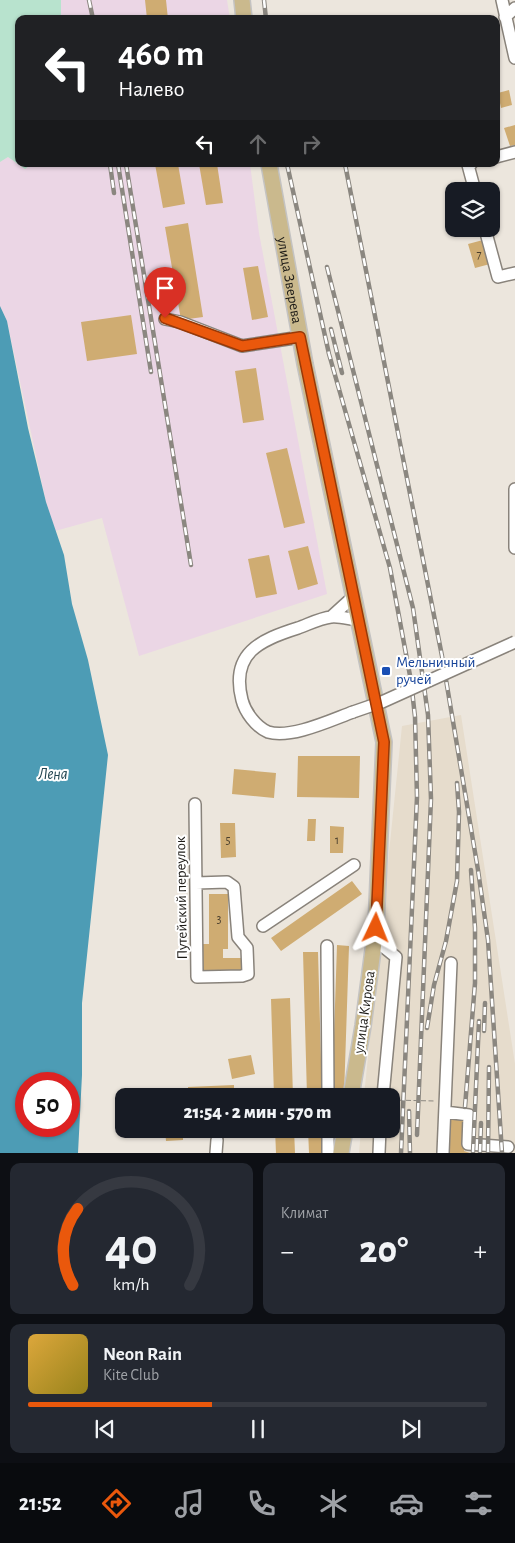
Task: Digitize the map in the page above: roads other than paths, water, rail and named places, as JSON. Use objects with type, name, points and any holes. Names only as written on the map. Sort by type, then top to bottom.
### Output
[{"type":"main road","points":[[242,0],[244,15]]},
{"type":"main road","name":"улица Зверева","points":[[270,167],[300,337],[384,742],[375,934]]},
{"type":"main road","name":"улица Кирова","points":[[357,1088],[375,934]]},
{"type":"main road","points":[[341,1153],[344,1138]]},
{"type":"street","points":[[502,0],[514,51]]},
{"type":"street","points":[[505,18],[515,8]]},
{"type":"street","points":[[500,156],[515,152]]},
{"type":"street","points":[[469,167],[473,182]]},
{"type":"street","points":[[487,237],[498,277],[515,273]]},
{"type":"street","points":[[165,318],[242,346],[300,337]]},
{"type":"street","points":[[515,489],[515,548]]},
{"type":"street","points":[[353,596],[331,617],[269,638],[251,650],[240,667],[238,686],[243,706],[254,722],[268,732],[290,732],[311,728],[382,702],[515,642]]},
{"type":"street","points":[[331,617],[358,620]]},
{"type":"street","name":"Путейский переулок","points":[[195,804],[197,977],[242,976],[248,974],[248,948],[238,937],[234,887],[227,882],[196,882]]},
{"type":"street","points":[[263,926],[354,865]]},
{"type":"street","points":[[375,934],[396,957],[384,1088]]},
{"type":"street","points":[[328,946],[328,1088]]},
{"type":"street","points":[[443,1153],[452,963]]},
{"type":"street","points":[[445,1107],[469,1114],[468,1144],[510,1148]]},
{"type":"street","points":[[328,1138],[328,1153]]},
{"type":"street","points":[[379,1153],[380,1138]]},
{"type":"street","points":[[216,1153],[217,1140]]},
{"type":"water","name":"Лена","points":[[0,306],[7,321],[28,428],[46,502],[64,555],[72,604],[88,660],[108,755],[82,1003],[80,1114],[80,1072],[15,1072],[15,1137],[79,1137],[78,1153],[0,1153]]},
{"type":"railway","points":[[89,0],[92,15]]},
{"type":"railway","points":[[264,0],[266,15]]},
{"type":"railway","points":[[110,167],[114,193]]},
{"type":"railway","points":[[118,167],[151,372]]},
{"type":"railway","points":[[126,167],[191,565]]},
{"type":"railway","points":[[288,167],[329,354],[390,568],[411,681],[415,717],[417,797],[401,1153]]},
{"type":"railway","points":[[346,167],[442,656],[478,870],[488,940],[502,1153]]},
{"type":"railway","points":[[327,267],[413,608],[428,715],[431,799],[417,1135]]},
{"type":"railway","points":[[331,329],[342,373]]},
{"type":"railway","points":[[427,1028],[434,985],[446,941],[457,881],[459,812],[457,783]]},
{"type":"railway","points":[[465,1107],[475,983],[475,928],[471,870]]},
{"type":"railway","points":[[484,1031],[485,1003]]},
{"type":"railway","points":[[473,1152],[479,1021]]},
{"type":"railway","points":[[488,1152],[489,1067]]},
{"type":"railway","points":[[409,1111],[410,1153]]},
{"type":"railway","points":[[480,1152],[481,1123]]},
{"type":"place","name":"Мельничный ручей","points":[[386,671]]}]
